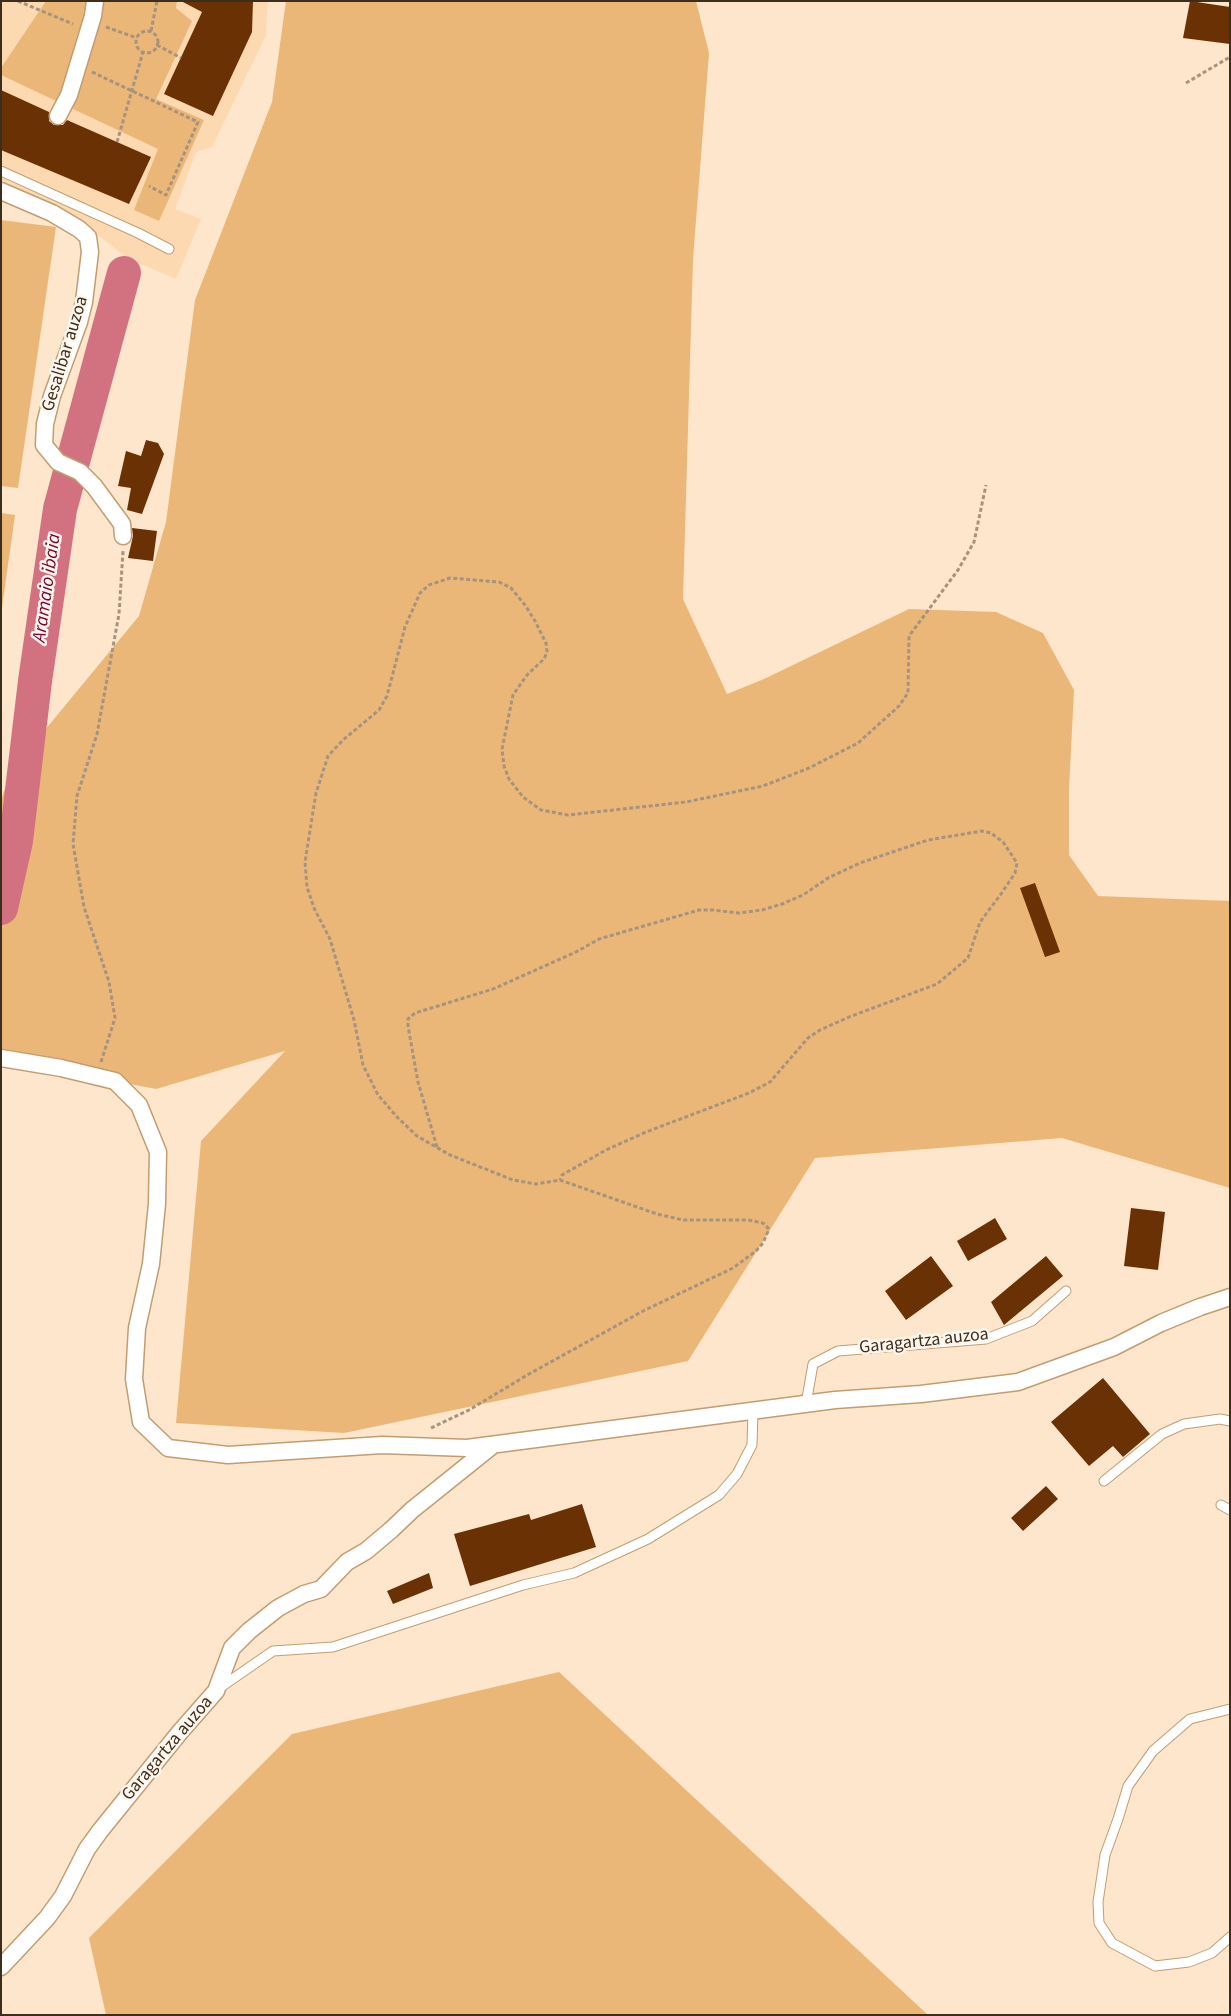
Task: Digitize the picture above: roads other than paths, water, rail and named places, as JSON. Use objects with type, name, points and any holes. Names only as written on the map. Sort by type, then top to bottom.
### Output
[{"type":"street","points":[[58,116],[69,95],[90,26],[95,1]]},
{"type":"street","name":"Gesalibar auzoa","points":[[1,191],[52,213],[79,229],[88,237],[90,252],[84,302],[79,322],[52,396],[45,424],[44,444],[58,462],[80,472],[94,486],[122,524],[123,536]]},
{"type":"street","points":[[1,1058],[115,1081],[139,1104],[158,1152],[157,1204],[153,1247],[137,1328],[134,1379],[141,1422],[168,1448],[228,1455],[382,1445],[467,1448],[835,1400],[922,1394],[1018,1382],[1114,1346],[1161,1323],[1200,1307],[1230,1298]]},
{"type":"street","name":"Garagartza auzoa","points":[[1,1968],[47,1918],[63,1896],[87,1849],[100,1831],[185,1726],[216,1691],[232,1648],[249,1630],[278,1608],[304,1594],[321,1588],[347,1562],[366,1552],[412,1510],[477,1456],[495,1444]]},
{"type":"lane","points":[[1,171],[169,249]]},
{"type":"lane","name":"Garagartza auzoa","points":[[806,1404],[813,1364],[838,1351],[986,1339],[1032,1321],[1066,1291]]},
{"type":"lane","points":[[216,1691],[273,1652],[333,1647],[523,1585],[574,1573],[648,1539],[719,1495],[737,1474],[752,1445],[753,1411]]},
{"type":"lane","points":[[1104,1481],[1162,1434],[1184,1424],[1220,1419],[1230,1421]]},
{"type":"lane","points":[[1221,1506],[1230,1510]]},
{"type":"lane","points":[[1230,1710],[1190,1719],[1153,1751],[1128,1786],[1105,1855],[1098,1902],[1099,1923],[1112,1943],[1155,1966],[1189,1962],[1212,1953],[1230,1938]]},
{"type":"waterway","name":"Aramaio ibaia","points":[[1,908],[16,841],[35,681],[60,509],[124,273]]}]
